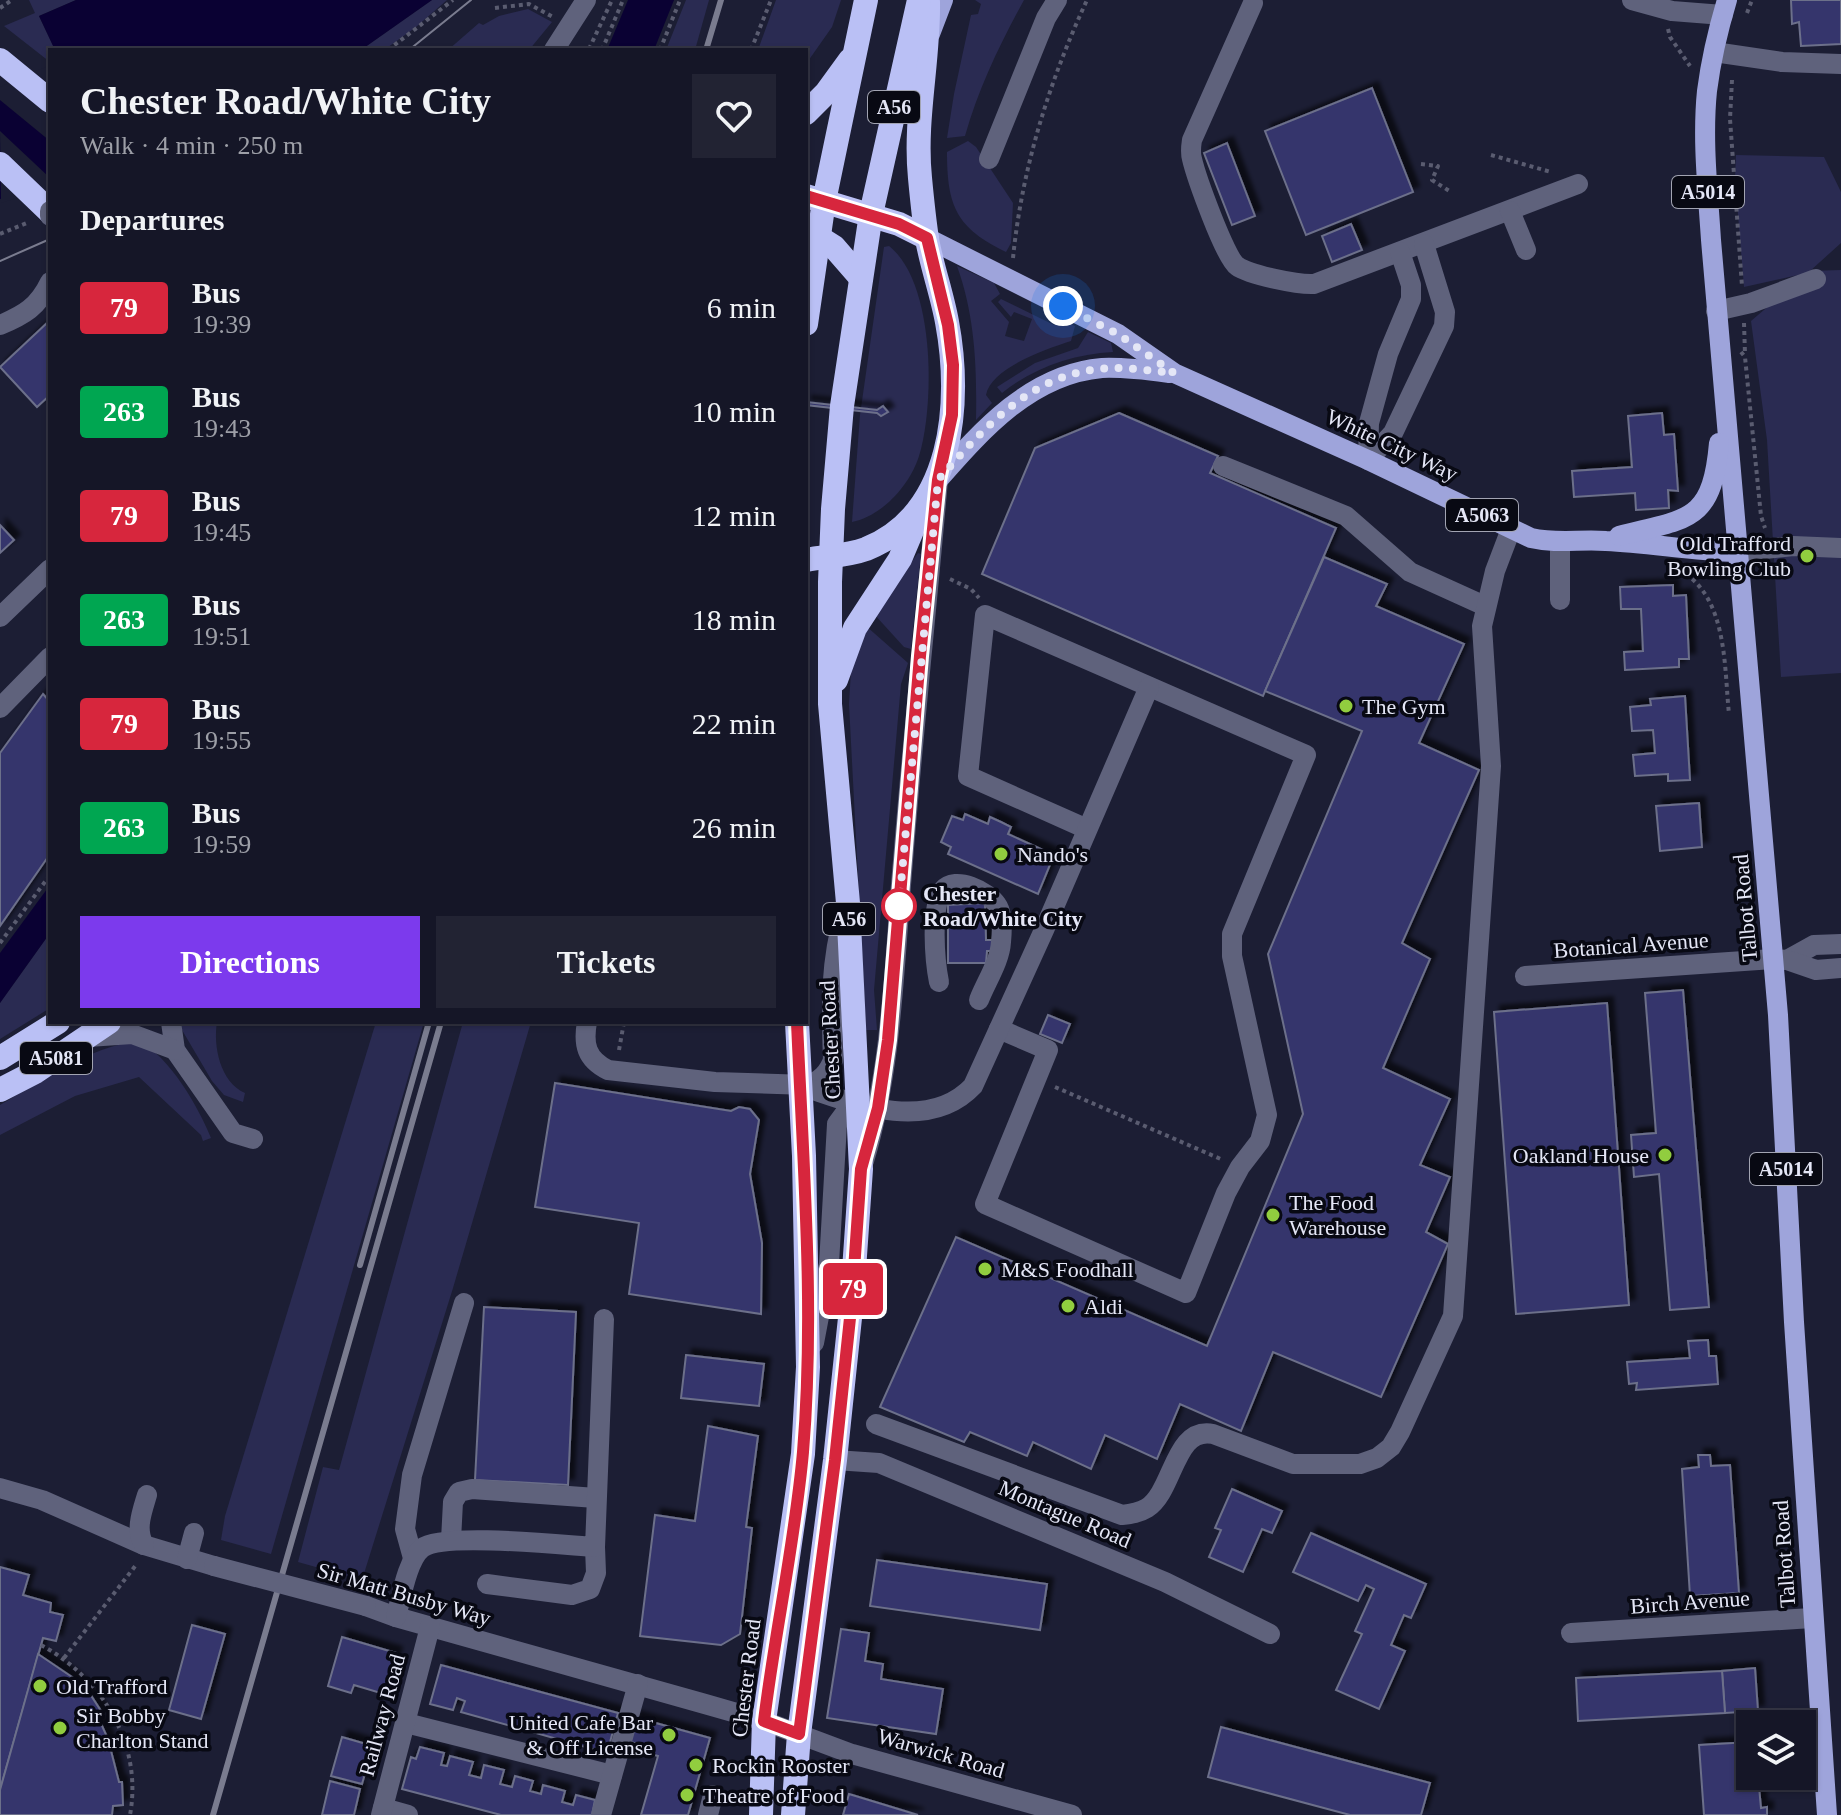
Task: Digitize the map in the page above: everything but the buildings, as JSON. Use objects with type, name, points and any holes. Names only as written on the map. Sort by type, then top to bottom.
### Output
[{"type":"highway","name":"A56","points":[[871,214],[919,0]]},
{"type":"highway","points":[[927,238],[920,163],[928,0]]},
{"type":"highway","name":"A56","points":[[808,294],[815,198],[865,7]]},
{"type":"highway","points":[[808,111],[826,93],[854,55]]},
{"type":"highway","points":[[0,60],[48,99]]},
{"type":"highway","points":[[0,164],[47,214]]},
{"type":"highway","points":[[815,198],[871,214],[927,238]]},
{"type":"highway","name":"Chester Road","points":[[793,1815],[799,1734],[835,1460],[869,1107],[830,704],[831,555],[842,406],[871,214]]},
{"type":"highway","points":[[812,233],[834,247],[861,278]]},
{"type":"highway","name":"A56","points":[[830,704],[849,641],[900,559],[923,504],[938,480],[952,415],[953,365],[948,325],[927,238]]},
{"type":"highway","name":"A56","points":[[808,560],[865,549],[900,528],[923,504]]},
{"type":"highway","name":"A5081","points":[[0,1058],[55,1024]]},
{"type":"highway","name":"A5081","points":[[0,1090],[35,1072],[106,1024]]},
{"type":"highway","name":"Chester Road","points":[[761,1815],[764,1721],[803,1454],[808,1367],[797,1024]]},
{"type":"main road","points":[[928,38],[943,0]]},
{"type":"main road","name":"Talbot Road","points":[[1725,8],[1707,93],[1707,167],[1736,552],[1780,960],[1778,1015],[1794,1322],[1827,1815]]},
{"type":"main road","name":"White City Way","points":[[927,238],[1118,334],[1174,373],[1368,460],[1531,538],[1560,542],[1603,540],[1697,551],[1736,552]]},
{"type":"main road","name":"White City Way","points":[[938,480],[971,443],[1017,400],[1052,380],[1099,369],[1174,373]]},
{"type":"main road","points":[[1603,540],[1680,519],[1693,513],[1706,501],[1716,473],[1723,395]]},
{"type":"street","points":[[555,48],[586,0]]},
{"type":"street","points":[[989,159],[1046,18],[1057,0]]},
{"type":"street","points":[[1632,0],[1672,11],[1725,8]]},
{"type":"street","points":[[1253,3],[1192,140],[1191,149],[1204,195],[1230,259],[1244,269],[1301,284],[1314,284],[1510,211],[1568,182]]},
{"type":"street","points":[[1714,52],[1782,62],[1841,64]]},
{"type":"street","points":[[1510,211],[1526,250]]},
{"type":"street","points":[[1368,460],[1393,433],[1444,326],[1445,312],[1424,244]]},
{"type":"street","points":[[1368,460],[1369,423],[1388,354],[1411,299],[1411,285],[1400,252]]},
{"type":"street","points":[[1716,311],[1743,305],[1816,279]]},
{"type":"street","points":[[0,325],[28,313],[43,298],[48,287]]},
{"type":"street","points":[[1223,466],[1346,516],[1410,572],[1485,606]]},
{"type":"street","points":[[869,1107],[888,1040],[938,480]]},
{"type":"street","points":[[876,1424],[1122,1515],[1148,1508],[1157,1499],[1188,1441],[1199,1433],[1213,1434],[1293,1464],[1360,1464],[1377,1458],[1391,1447],[1453,1316],[1491,766],[1482,626],[1485,606],[1511,529]]},
{"type":"street","points":[[1560,542],[1560,600]]},
{"type":"street","points":[[1736,552],[1793,546],[1841,548]]},
{"type":"street","points":[[0,617],[47,579]]},
{"type":"street","points":[[999,1029],[1048,1050],[985,1204],[1186,1293],[1240,1167],[1260,1141],[1267,1115],[1232,956],[1232,934],[1306,755],[985,615],[968,776],[1087,829]]},
{"type":"street","points":[[0,708],[48,659]]},
{"type":"street","points":[[808,1367],[829,1264],[837,1124],[848,1109],[937,1109],[965,1094],[982,1069],[1149,687]]},
{"type":"street","points":[[939,982],[936,967],[938,899],[944,888],[954,883],[965,885],[989,897],[1000,910],[999,954],[979,1000]]},
{"type":"street","points":[[587,1024],[584,1039],[588,1053],[601,1067],[615,1072],[715,1082],[808,1085],[823,1077],[833,1060],[831,973],[836,942],[848,903]]},
{"type":"street","points":[[1780,960],[1814,945],[1841,944]]},
{"type":"street","points":[[1780,960],[1816,970],[1841,968]]},
{"type":"street","name":"Botanical Avenue","points":[[1525,976],[1780,960]]},
{"type":"street","points":[[171,1024],[175,1050],[233,1133],[253,1139]]},
{"type":"street","points":[[88,1037],[132,1034],[175,1050]]},
{"type":"street","points":[[799,1085],[869,1107]]},
{"type":"street","points":[[413,1558],[405,1529],[412,1475],[464,1303]]},
{"type":"street","points":[[487,1584],[572,1595],[590,1589],[596,1573],[604,1319]]},
{"type":"street","name":"Montague Road","points":[[835,1460],[879,1463],[1165,1582],[1270,1634]]},
{"type":"street","name":"Sir Matt Busby Way","points":[[0,1488],[42,1500],[147,1546],[187,1559],[366,1606],[430,1627],[764,1721],[799,1734]]},
{"type":"street","points":[[451,1540],[453,1502],[459,1492],[472,1489],[596,1498]]},
{"type":"street","points":[[147,1495],[139,1525],[140,1537],[147,1546]]},
{"type":"street","points":[[187,1559],[194,1533]]},
{"type":"street","points":[[396,1617],[413,1558],[423,1547],[451,1540],[595,1547]]},
{"type":"street","name":"Birch Avenue","points":[[1571,1633],[1812,1618]]},
{"type":"street","name":"Railway Road","points":[[382,1812],[430,1627]]},
{"type":"street","points":[[601,1815],[638,1684]]},
{"type":"street","points":[[406,1723],[612,1775]]},
{"type":"street","name":"Warwick Road","points":[[799,1734],[852,1754],[1044,1811],[1072,1815]]},
{"type":"street","points":[[382,1812],[408,1815]]},
{"type":"path","points":[[0,8],[12,0]]},
{"type":"path","points":[[391,48],[453,0]]},
{"type":"path","points":[[589,48],[612,0]]},
{"type":"path","points":[[603,48],[623,0]]},
{"type":"path","points":[[661,48],[680,0]]},
{"type":"path","points":[[752,48],[771,0]]},
{"type":"path","points":[[1013,260],[1020,196],[1035,137],[1064,50],[1087,0]]},
{"type":"path","points":[[1746,18],[1752,0]]},
{"type":"path","points":[[495,8],[529,4],[552,17]]},
{"type":"path","points":[[1735,55],[1730,119],[1745,357]]},
{"type":"path","points":[[1491,155],[1553,173],[1568,182]]},
{"type":"path","points":[[1421,164],[1438,166],[1432,180],[1451,192]]},
{"type":"path","points":[[0,234],[47,214]]},
{"type":"path","points":[[930,570],[971,589],[979,598],[985,615]]},
{"type":"path","points":[[0,943],[48,878]]},
{"type":"path","points":[[615,1072],[624,1024]]},
{"type":"path","points":[[1036,1079],[1240,1167]]},
{"type":"path","points":[[64,1658],[147,1546]]},
{"type":"path","points":[[41,1645],[64,1658],[97,1689],[112,1712],[131,1761],[130,1815]]},
{"type":"shaded area","points":[[29,0],[76,0],[39,16],[54,48],[48,48],[48,60],[4,26],[35,13]]},
{"type":"shaded area","points":[[76,0],[432,0],[364,48],[54,48],[39,16]]},
{"type":"shaded area","points":[[432,0],[447,0],[387,48],[364,48]]},
{"type":"shaded area","points":[[628,0],[674,0],[655,48],[608,48]]},
{"type":"shaded area","points":[[686,0],[709,0],[696,48],[667,48]]},
{"type":"shaded area","points":[[776,0],[841,0],[832,27],[808,61],[808,48],[759,48]]},
{"type":"shaded area","points":[[975,0],[1024,0],[991,66],[965,136],[947,138],[971,15],[978,14],[981,4]]},
{"type":"shaded area","points":[[528,9],[552,22],[531,48],[450,48],[479,23],[483,25],[499,16]]},
{"type":"shaded area","points":[[48,70],[48,184],[0,199],[0,91]]},
{"type":"shaded area","points":[[968,141],[976,147],[1013,203],[1011,243],[1006,252],[965,224],[952,201],[947,152]]},
{"type":"shaded area","points":[[1736,155],[1824,157],[1841,192],[1841,243],[1810,271],[1841,270],[1841,673],[1781,677],[1767,440],[1751,321],[1807,273],[1744,287]]},
{"type":"shaded area","points":[[889,246],[904,263],[923,315],[929,376],[928,406],[919,456],[909,478],[884,506],[852,522],[860,415],[884,247]]},
{"type":"shaded area","points":[[957,266],[994,283],[1000,294],[991,301],[1009,322],[1005,336],[1024,341],[1032,319],[1014,312],[1011,317],[998,302],[1001,299],[1054,325],[1067,322],[1075,326],[1071,341],[1021,361],[998,376],[986,395],[992,403],[976,420],[974,342],[968,304]]},
{"type":"shaded area","points":[[1088,332],[1111,343],[1113,352],[1054,364],[1027,376],[1002,393],[997,387],[1035,363],[1078,348]]},
{"type":"shaded area","points":[[918,553],[921,554],[911,649],[904,647],[874,614]]},
{"type":"shaded area","points":[[866,626],[908,663],[901,684],[874,990],[877,1030],[866,1030],[849,704],[851,670]]},
{"type":"shaded area","points":[[48,888],[48,936],[0,1003],[0,953]]},
{"type":"shaded area","points":[[48,936],[48,1009],[0,1039],[0,1003]]},
{"type":"shaded area","points":[[182,1024],[217,1024],[220,1062],[230,1081],[245,1093],[243,1102],[224,1095],[212,1081],[182,1030]]},
{"type":"shaded area","points":[[375,1024],[423,1024],[271,1554],[221,1540],[225,1516]]},
{"type":"shaded area","points":[[462,1024],[530,1024],[453,1288],[362,1580],[298,1562],[323,1467],[339,1470]]},
{"type":"shaded area","points":[[138,1041],[150,1048],[172,1070],[191,1098],[211,1138],[203,1141],[201,1135],[139,1077],[75,1096],[0,1135],[0,1105],[84,1057]]},
{"type":"pier","points":[[48,66],[48,139],[0,100],[0,87]]},
{"type":"pier","points":[[0,131],[48,176],[48,188],[1,203]]},
{"type":"tram line","points":[[411,48],[471,0]]},
{"type":"tram line","points":[[0,261],[48,240]]},
{"type":"railway","points":[[707,48],[721,0]]},
{"type":"railway","points":[[360,1265],[428,1024]]},
{"type":"railway","points":[[213,1815],[440,1024]]},
{"type":"bus line","name":"79","points":[[797,1024],[804,1156],[808,1367],[803,1454],[764,1721],[799,1734],[835,1460],[852,1299],[861,1169],[878,1108],[888,1040],[920,656],[938,480],[952,415],[953,384],[948,325],[927,238],[871,214],[808,197]]},
{"type":"place","name":"Old Trafford Bowling Club","points":[[1807,556]]},
{"type":"place","name":"The Gym","points":[[1346,706]]},
{"type":"place","name":"Nando's","points":[[1001,854]]},
{"type":"place","name":"Chester Road/White City","points":[[899,906]]},
{"type":"place","name":"Oakland House","points":[[1665,1155]]},
{"type":"place","name":"The Food Warehouse","points":[[1273,1215]]},
{"type":"place","name":"M&S Foodhall","points":[[985,1269]]},
{"type":"place","name":"Aldi","points":[[1068,1306]]},
{"type":"place","name":"Old Trafford","points":[[40,1686]]},
{"type":"place","name":"Sir Bobby Charlton Stand","points":[[60,1728]]},
{"type":"place","name":"United Cafe Bar & Off License","points":[[669,1735]]},
{"type":"place","name":"Rockin Rooster","points":[[696,1765]]},
{"type":"place","name":"Theatre of Food","points":[[687,1795]]},
{"type":"route","points":[[899,906],[938,480],[971,443],[1017,400],[1052,380],[1099,369],[1174,373],[1118,334],[1063,306]]}]
